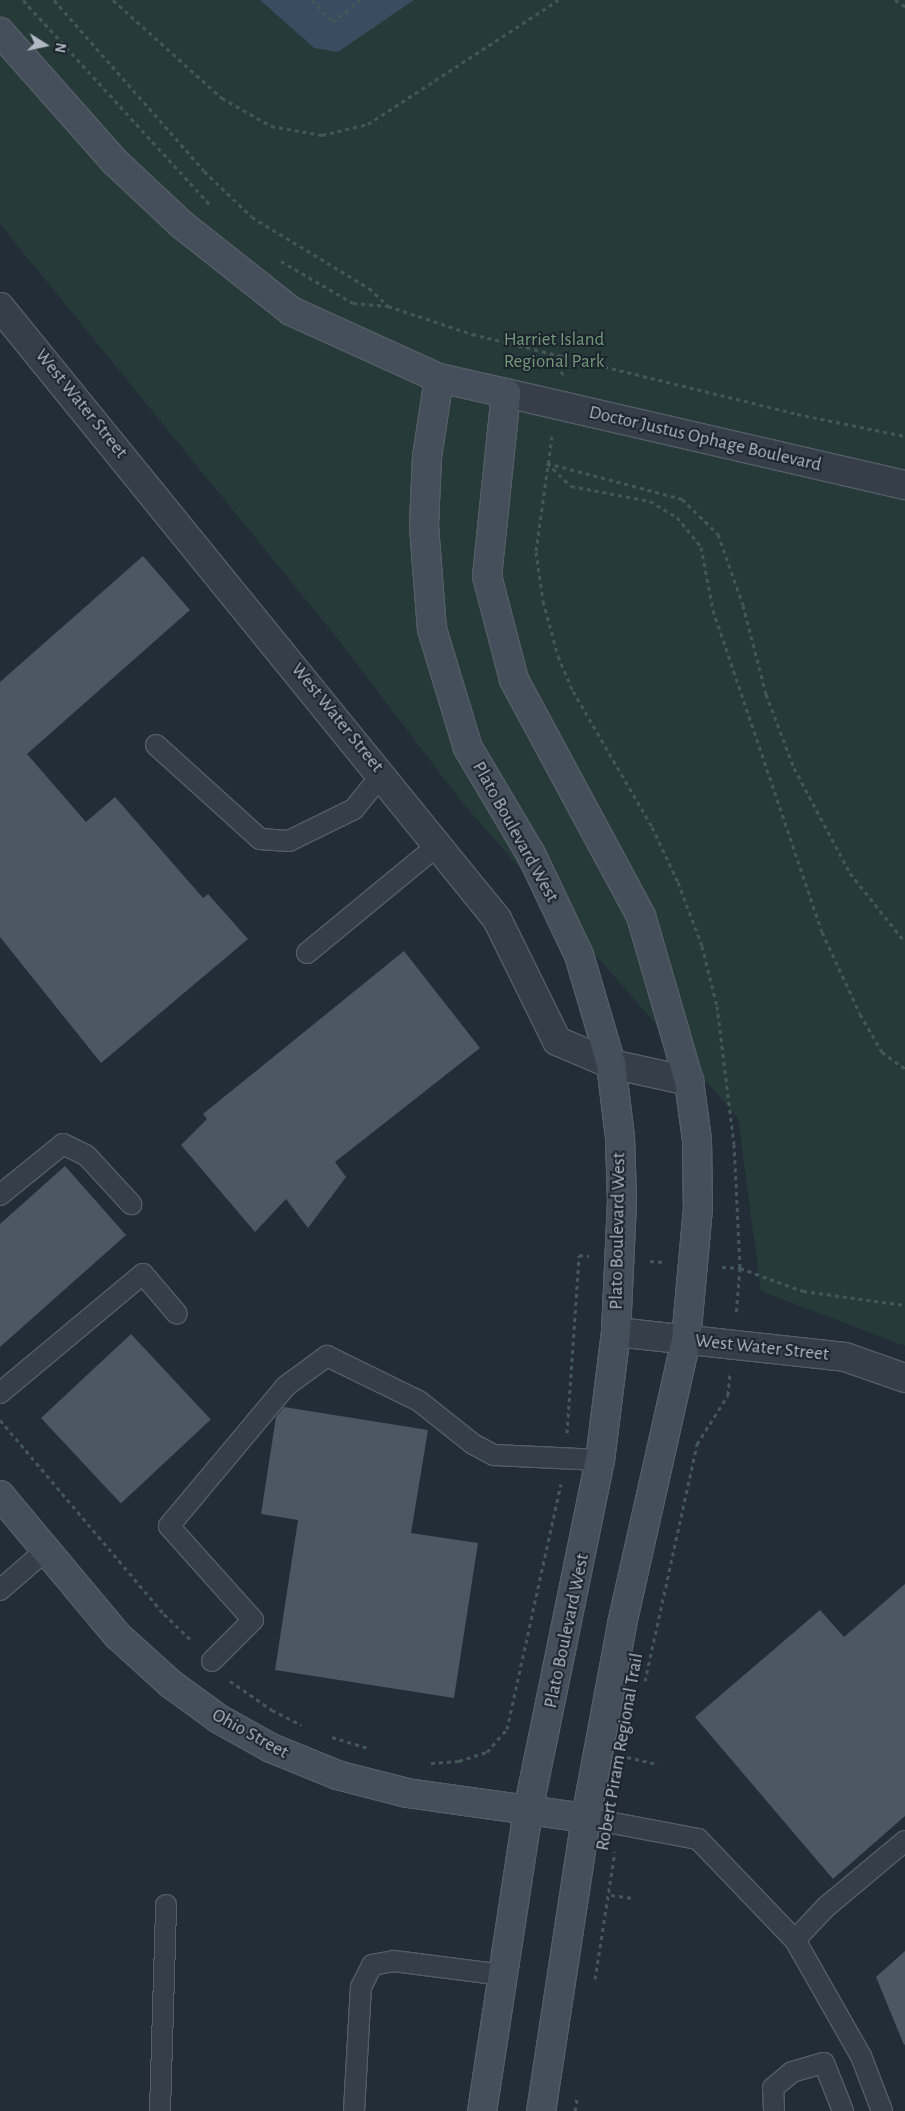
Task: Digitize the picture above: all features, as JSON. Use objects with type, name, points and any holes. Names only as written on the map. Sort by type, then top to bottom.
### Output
[{"type":"street","points":[[0,32],[120,167],[181,224],[290,311],[440,378],[506,393],[487,576],[514,680],[641,916],[689,1081],[697,1140],[695,1264],[686,1340],[622,1625],[586,1818],[541,2111]]},
{"type":"street","name":"West Water Street","points":[[0,307],[439,844],[497,919],[557,1042],[611,1064],[689,1081]]},
{"type":"street","name":"Plato Boulevard West","points":[[440,378],[427,457],[424,526],[432,629],[468,748],[531,854],[579,955],[611,1064],[620,1146],[616,1332],[600,1460],[528,1811],[482,2111]]},
{"type":"street","name":"Doctor Justus Ophage Boulevard","points":[[506,393],[905,485]]},
{"type":"street","name":"West Water Street","points":[[616,1332],[845,1358],[905,1378]]},
{"type":"street","name":"Ohio Street","points":[[0,1495],[118,1636],[170,1684],[218,1719],[271,1748],[337,1775],[407,1793],[586,1818]]},
{"type":"lane","points":[[156,745],[260,839],[290,840],[354,809],[382,774]]},
{"type":"lane","points":[[307,953],[439,844]]},
{"type":"lane","points":[[0,1195],[63,1144],[86,1154],[131,1204]]},
{"type":"lane","points":[[0,1393],[143,1274],[177,1314]]},
{"type":"lane","points":[[212,1661],[252,1620],[169,1526],[286,1386],[327,1356],[419,1401],[473,1444],[494,1455],[600,1460]]},
{"type":"lane","points":[[0,1590],[46,1550]]},
{"type":"lane","points":[[586,1818],[698,1839],[795,1940],[861,2056],[882,2111]]},
{"type":"lane","points":[[795,1940],[826,1907],[905,1841]]},
{"type":"lane","points":[[160,2111],[166,1905]]},
{"type":"lane","points":[[354,2111],[361,1987],[372,1965],[394,1961],[503,1975]]},
{"type":"lane","points":[[774,2111],[773,2088],[792,2072],[824,2063],[843,2111]]},
{"type":"path","points":[[23,0],[213,209]]},
{"type":"path","points":[[54,0],[204,170],[252,217],[369,288],[388,306]]},
{"type":"path","points":[[113,0],[222,98],[271,126],[322,134],[368,124],[558,0]]},
{"type":"path","points":[[312,0],[333,22],[360,0]]},
{"type":"path","points":[[895,0],[905,6]]},
{"type":"path","points":[[276,258],[353,303],[388,306],[472,334],[564,354],[797,414],[905,436]]},
{"type":"path","points":[[905,942],[850,873],[794,768],[766,694],[743,605],[718,534],[682,499],[546,462],[571,486],[650,502],[677,517],[701,547],[713,610],[822,932],[882,1052],[905,1069]]},
{"type":"path","points":[[426,1762],[459,1761],[487,1752],[507,1729],[565,1459],[579,1255],[740,1268],[803,1291],[905,1305]]},
{"type":"path","name":"Robert Piram Regional Trail","points":[[644,1687],[697,1444],[719,1404]]},
{"type":"path","points":[[0,1420],[164,1614],[236,1687],[304,1726]]},
{"type":"path","points":[[322,1733],[376,1751]]},
{"type":"path","name":"Robert Piram Regional Trail","points":[[628,1768],[631,1749]]},
{"type":"path","points":[[629,1758],[658,1764]]},
{"type":"path","name":"Robert Piram Regional Trail","points":[[593,1988],[611,1894],[618,1823]]},
{"type":"path","points":[[611,1894],[633,1898]]},
{"type":"path","points":[[575,2111],[577,2092]]},
{"type":"green space","name":"Harriet Island Regional Park","points":[[0,0],[905,0],[905,1346],[761,1291],[738,1118],[461,801],[337,638],[0,224]]},
{"type":"water","points":[[260,0],[414,0],[338,52],[314,48]]},
{"type":"building","points":[[143,556],[190,610],[27,754],[86,822],[115,797],[203,898],[208,894],[248,939],[101,1063],[0,937],[0,682]]},
{"type":"building","points":[[404,951],[480,1048],[335,1162],[346,1177],[308,1228],[286,1199],[255,1232],[181,1145],[207,1119],[203,1114]]},
{"type":"building","points":[[65,1166],[126,1235],[0,1347],[0,1224]]},
{"type":"building","points":[[131,1334],[211,1420],[121,1503],[41,1418]]},
{"type":"building","points":[[284,1407],[428,1430],[411,1533],[478,1543],[454,1698],[275,1670],[298,1520],[261,1514],[276,1417]]},
{"type":"building","points":[[905,1584],[905,1816],[833,1879],[695,1717],[820,1610],[844,1637]]},
{"type":"building","points":[[905,1951],[905,2044],[904,2045],[876,1977]]}]
